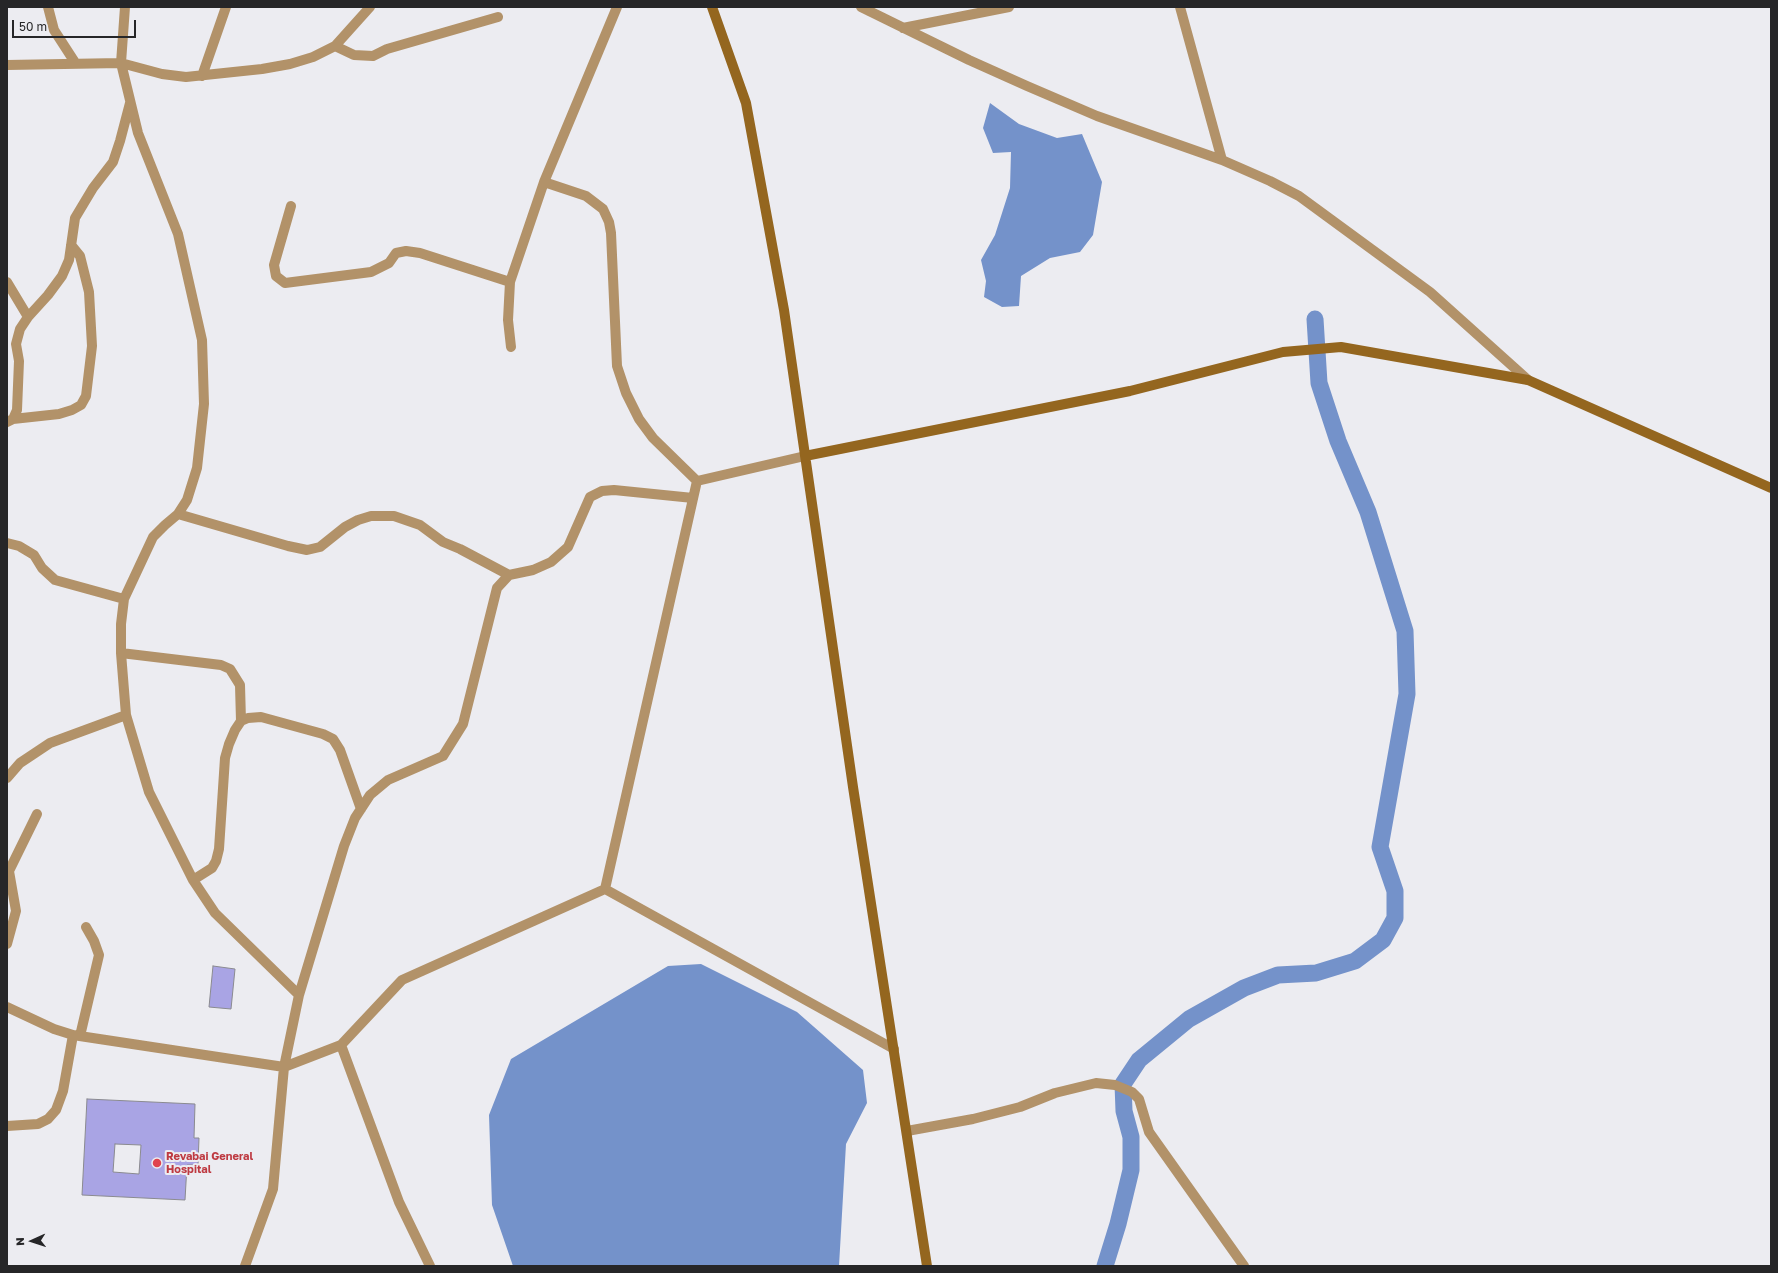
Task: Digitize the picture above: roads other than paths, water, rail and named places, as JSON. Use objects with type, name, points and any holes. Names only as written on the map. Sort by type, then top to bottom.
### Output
[{"type":"main road","points":[[712,7],[746,103],[784,310],[853,787],[927,1266]]},
{"type":"main road","points":[[805,456],[1130,391],[1284,352],[1341,347],[1528,380],[1771,488]]},
{"type":"street","points":[[48,7],[54,30],[76,64]]},
{"type":"street","points":[[125,7],[121,63],[138,133],[178,234],[202,340],[204,404],[197,468],[187,500],[178,514],[153,538],[124,599],[121,624],[121,654],[126,715],[149,792],[193,880],[215,912],[299,995]]},
{"type":"street","points":[[202,76],[226,7]]},
{"type":"street","points":[[7,65],[121,63],[162,74],[186,77],[290,64],[314,57],[335,46],[370,7]]},
{"type":"street","points":[[511,347],[508,320],[510,282],[544,182],[617,7]]},
{"type":"street","points":[[861,7],[969,60],[1097,116],[1222,160],[1270,181],[1299,196],[1430,292],[1528,380]]},
{"type":"street","points":[[903,28],[1009,7]]},
{"type":"street","points":[[1180,7],[1222,160]]},
{"type":"street","points":[[335,46],[354,55],[373,56],[387,49],[498,17]]},
{"type":"street","points":[[10,421],[17,410],[19,361],[16,344],[20,329],[28,317],[48,296],[62,276],[69,260],[75,218],[93,188],[113,162],[131,101]]},
{"type":"street","points":[[544,182],[586,196],[603,209],[612,233],[617,366],[626,393],[639,419],[653,438],[697,481]]},
{"type":"street","points":[[291,206],[274,265],[276,276],[285,283],[371,272],[388,263],[396,253],[406,251],[420,253],[510,282]]},
{"type":"street","points":[[10,421],[59,414],[72,410],[81,405],[86,396],[92,346],[89,292],[80,256],[71,244]]},
{"type":"street","points":[[7,282],[28,317]]},
{"type":"street","points":[[697,481],[805,456]]},
{"type":"street","points":[[605,889],[697,481]]},
{"type":"street","points":[[245,1266],[273,1189],[284,1067],[299,995],[344,846],[355,818],[370,795],[388,780],[443,756],[463,724],[498,588],[509,575],[533,570],[551,562],[568,547],[590,497],[602,491],[614,490],[693,498]]},
{"type":"street","points":[[178,514],[288,546],[307,550],[320,548],[346,527],[358,520],[371,516],[394,516],[420,526],[443,542],[460,549],[509,575]]},
{"type":"street","points":[[7,543],[19,546],[34,555],[42,568],[55,580],[124,599]]},
{"type":"street","points":[[121,654],[221,665],[230,669],[240,685],[242,721],[229,744],[225,758],[219,849],[216,861],[212,868],[193,880]]},
{"type":"street","points":[[7,778],[20,763],[50,743],[126,715]]},
{"type":"street","points":[[242,721],[248,718],[261,717],[323,734],[333,739],[340,750],[361,808]]},
{"type":"street","points":[[7,944],[16,911],[8,871],[37,814]]},
{"type":"street","points":[[605,889],[894,1049]]},
{"type":"street","points":[[7,1007],[54,1029],[76,1035],[284,1067],[340,1045],[402,980],[605,889]]},
{"type":"street","points":[[7,1126],[38,1124],[48,1119],[56,1110],[63,1091],[76,1035],[99,955],[86,927]]},
{"type":"street","points":[[340,1045],[399,1202],[430,1266]]},
{"type":"street","points":[[907,1131],[973,1119],[1020,1108],[1055,1093],[1096,1083],[1115,1085],[1132,1092],[1139,1100],[1149,1132],[1244,1266]]},
{"type":"water","points":[[990,103],[1019,124],[1057,138],[1082,134],[1102,182],[1093,235],[1080,252],[1050,258],[1021,276],[1019,306],[1002,307],[984,297],[986,281],[981,260],[995,235],[1010,188],[1011,152],[993,153],[983,128]]},
{"type":"water","points":[[701,964],[797,1012],[863,1070],[867,1103],[846,1144],[839,1266],[513,1266],[492,1205],[489,1115],[511,1059],[668,966]]},
{"type":"waterway","points":[[1105,1266],[1118,1224],[1131,1170],[1131,1137],[1124,1111],[1123,1084],[1139,1060],[1189,1019],[1244,988],[1278,975],[1316,973],[1355,961],[1383,940],[1395,918],[1395,891],[1380,847],[1407,694],[1405,631],[1368,512],[1338,441],[1319,383],[1315,319]]},
{"type":"place","name":"Revabai General Hospital","points":[[157,1163]]}]
